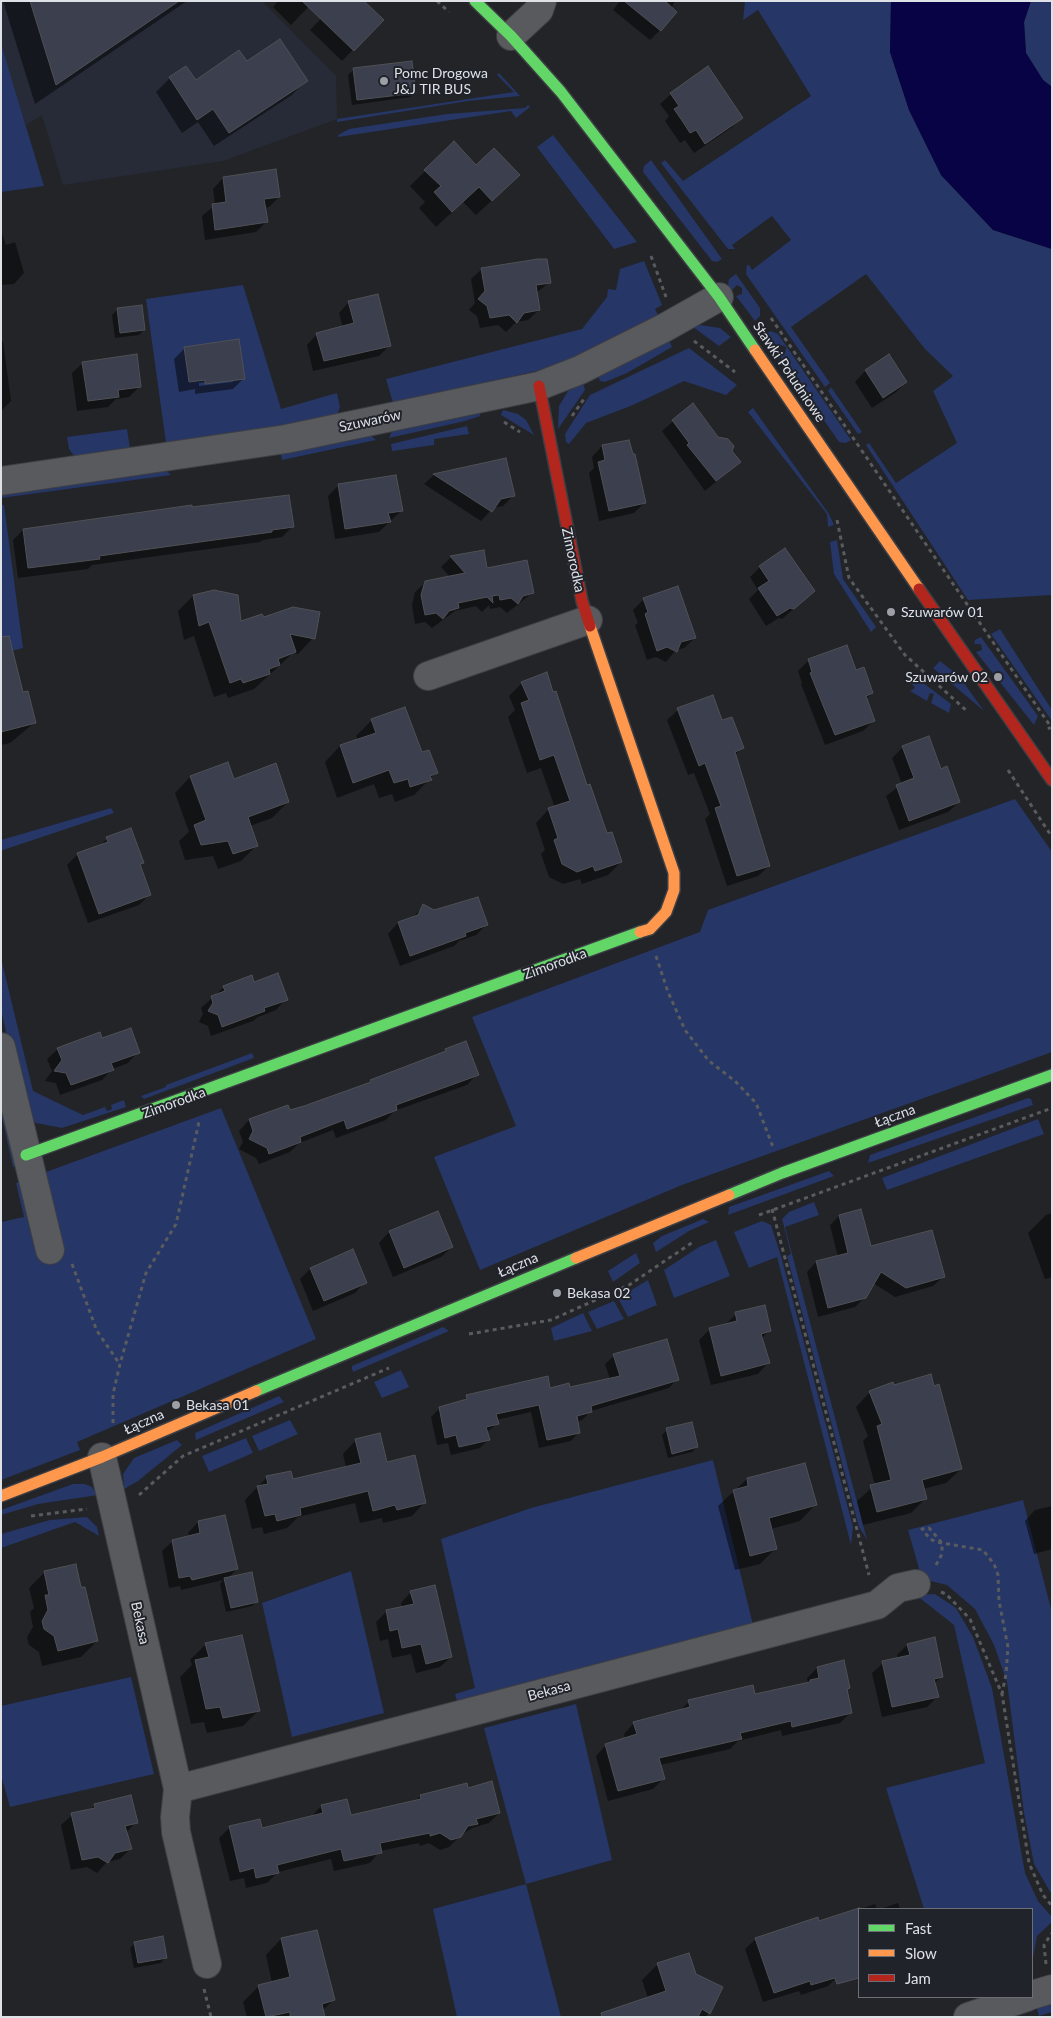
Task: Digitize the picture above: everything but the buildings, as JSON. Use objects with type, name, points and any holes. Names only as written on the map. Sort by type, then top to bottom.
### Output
[{"type":"street","name":"Stawki Południowe","points":[[475,1],[511,36],[561,92],[719,297],[985,686],[1052,780]]},
{"type":"street","points":[[511,36],[539,10],[542,1]]},
{"type":"street","name":"Szuwarów","points":[[1,481],[286,439],[539,386],[580,370],[664,328],[719,297]]},
{"type":"street","name":"Zimorodka","points":[[26,1155],[205,1092],[650,929],[670,905],[674,890],[674,874],[582,602],[539,386]]},
{"type":"street","points":[[428,676],[588,620]]},
{"type":"street","points":[[1,1047],[26,1155],[60,1254]]},
{"type":"street","name":"Łączna","points":[[1,1496],[108,1455],[504,1287],[782,1173],[1052,1075]]},
{"type":"street","name":"Bekasa","points":[[108,1455],[114,1504],[178,1789],[175,1816],[176,1832],[207,1964]]},
{"type":"street","name":"Bekasa","points":[[178,1789],[877,1605],[898,1588],[916,1584]]},
{"type":"street","points":[[1033,1994],[1051,1980]]},
{"type":"street","points":[[968,2017],[1024,1998]]},
{"type":"path","points":[[688,336],[741,377]]},
{"type":"path","points":[[837,518],[849,578],[905,655],[968,713]]},
{"type":"path","points":[[1005,764],[1052,837]]},
{"type":"path","points":[[650,929],[657,961],[685,1030],[709,1061],[735,1081],[756,1103],[766,1124],[782,1173]]},
{"type":"path","points":[[108,1455],[113,1394],[120,1364],[146,1273],[176,1224],[205,1092]]},
{"type":"path","points":[[755,1216],[1052,1108]]},
{"type":"path","points":[[772,1210],[877,1605]]},
{"type":"path","points":[[468,1334],[551,1320],[630,1285],[695,1240]]},
{"type":"path","points":[[60,1254],[97,1331],[120,1364]]},
{"type":"path","points":[[26,1518],[48,1513],[96,1509],[139,1495],[183,1456],[394,1366]]},
{"type":"path","points":[[916,1584],[932,1571],[942,1554],[942,1543],[929,1528],[922,1529],[930,1539],[942,1543],[983,1550],[994,1564],[998,1575],[999,1601],[1008,1647],[1008,1661],[1002,1694]]},
{"type":"path","points":[[916,1584],[946,1594],[970,1619],[1002,1694],[1028,1863],[1043,1894],[1052,1906]]},
{"type":"path","points":[[1051,1980],[1043,1953],[1047,1937],[1052,1933]]},
{"type":"shaded area","points":[[1,1],[262,1],[336,76],[337,119],[223,161],[63,185],[42,115],[26,125],[1,48]]},
{"type":"shaded area","points":[[745,1],[891,1],[890,52],[909,110],[941,175],[993,230],[1052,249],[1052,595],[968,600],[866,445],[869,443],[896,483],[957,443],[933,391],[953,376],[925,349],[866,274],[791,327],[830,383],[825,387],[746,274],[747,265],[752,270],[791,240],[772,216],[732,245],[735,249],[728,249],[661,163],[665,160],[683,181],[811,96],[758,10],[743,20]]},
{"type":"shaded area","points":[[891,1],[1031,1],[1024,22],[1026,53],[1043,80],[1052,87],[1052,249],[993,230],[941,175],[909,110],[890,52]]},
{"type":"shaded area","points":[[1031,1],[1052,1],[1052,87],[1043,80],[1026,53],[1024,22]]},
{"type":"shaded area","points":[[1,44],[44,186],[1,192]]},
{"type":"shaded area","points":[[499,73],[520,96],[468,101],[337,122],[337,119],[514,92],[497,75]]},
{"type":"shaded area","points":[[528,105],[530,107],[516,118],[511,111],[338,137],[338,135],[349,129],[447,114],[525,108]]},
{"type":"shaded area","points":[[553,135],[637,242],[614,249],[537,147]]},
{"type":"shaded area","points":[[651,160],[722,259],[717,262],[712,261],[643,172],[644,166]]},
{"type":"shaded area","points":[[644,261],[662,305],[655,309],[659,317],[610,344],[545,369],[393,403],[386,379],[582,329],[607,297],[608,289],[616,290],[620,269]]},
{"type":"shaded area","points":[[736,274],[760,308],[760,316],[755,321],[736,296],[742,294],[742,288],[737,285],[732,290],[728,285],[729,279]]},
{"type":"shaded area","points":[[243,285],[281,409],[337,393],[340,407],[337,415],[279,427],[166,443],[146,299]]},
{"type":"shaded area","points":[[700,325],[720,328],[731,337],[719,346],[693,327]]},
{"type":"shaded area","points":[[771,331],[778,334],[851,440],[846,443],[839,442],[779,355],[785,354],[786,347],[781,345],[778,353],[764,334]]},
{"type":"shaded area","points":[[669,340],[672,347],[627,373],[605,382],[600,381],[598,376]]},
{"type":"shaded area","points":[[689,348],[737,385],[726,395],[684,381],[633,405],[586,423],[569,444],[566,442],[565,434],[590,395]]},
{"type":"shaded area","points":[[583,382],[585,390],[558,429],[559,406],[568,391]]},
{"type":"shaded area","points":[[831,387],[862,432],[858,434],[828,391]]},
{"type":"shaded area","points":[[753,408],[829,514],[834,525],[828,527],[827,514],[748,412]]},
{"type":"shaded area","points":[[503,410],[518,414],[526,420],[534,435],[501,415]]},
{"type":"shaded area","points":[[480,413],[480,416],[465,421],[389,438],[393,429],[463,414],[463,417]]},
{"type":"shaded area","points":[[467,426],[469,434],[434,439],[434,445],[392,451],[391,444]]},
{"type":"shaded area","points":[[127,429],[130,448],[74,456],[69,449],[67,437]]},
{"type":"shaded area","points":[[369,434],[376,440],[282,460],[281,455],[283,452]]},
{"type":"shaded area","points":[[164,468],[171,475],[1,498],[1,490]]},
{"type":"shaded area","points":[[1,505],[4,505],[23,648],[1,654]]},
{"type":"shaded area","points":[[837,540],[843,579],[876,627],[871,632],[834,574],[830,542]]},
{"type":"shaded area","points":[[1000,629],[1052,710],[1052,721],[991,634]]},
{"type":"shaded area","points":[[981,637],[1038,716],[1034,725],[976,652],[982,650],[981,644],[974,644],[975,640]]},
{"type":"shaded area","points":[[940,661],[959,676],[984,711],[933,668]]},
{"type":"shaded area","points":[[918,679],[951,704],[949,713],[931,703],[934,694],[930,693],[927,701],[910,691],[915,688],[911,683]]},
{"type":"shaded area","points":[[1015,799],[1052,852],[1052,1052],[682,1185],[480,1270],[434,1157],[516,1126],[472,1017],[700,932],[708,910]]},
{"type":"shaded area","points":[[111,808],[114,813],[1,852],[1,840]]},
{"type":"shaded area","points":[[1,958],[33,1091],[83,1115],[105,1107],[107,1111],[112,1109],[111,1105],[124,1100],[126,1107],[62,1128],[36,1123],[24,1114],[1,1009]]},
{"type":"shaded area","points":[[252,1053],[254,1058],[144,1099],[141,1096],[166,1087],[166,1085]]},
{"type":"shaded area","points":[[1028,1098],[1031,1099],[1033,1105],[868,1163],[870,1155]]},
{"type":"shaded area","points":[[1,1099],[18,1166],[13,1167],[1,1113]]},
{"type":"shaded area","points":[[221,1108],[316,1339],[77,1442],[80,1450],[1,1480],[1,1222],[24,1217],[16,1183]]},
{"type":"shaded area","points":[[1038,1119],[1044,1134],[887,1190],[882,1178]]},
{"type":"shaded area","points":[[829,1171],[834,1176],[728,1215],[729,1207]]},
{"type":"shaded area","points":[[814,1202],[819,1215],[785,1227],[867,1540],[859,1527],[787,1256],[791,1254],[782,1219],[789,1212]]},
{"type":"shaded area","points":[[703,1219],[709,1222],[689,1231],[656,1252],[653,1243],[662,1236]]},
{"type":"shaded area","points":[[762,1221],[771,1225],[781,1256],[853,1527],[851,1545],[777,1257],[749,1268],[734,1232]]},
{"type":"shaded area","points":[[716,1240],[730,1276],[674,1298],[664,1270],[699,1247]]},
{"type":"shaded area","points":[[636,1253],[640,1263],[613,1282],[608,1271]]},
{"type":"shaded area","points":[[648,1280],[657,1305],[628,1317],[618,1298]]},
{"type":"shaded area","points":[[614,1301],[624,1319],[597,1329],[588,1312]]},
{"type":"shaded area","points":[[583,1313],[592,1331],[554,1341],[551,1328]]},
{"type":"shaded area","points":[[443,1327],[449,1331],[353,1372],[352,1366]]},
{"type":"shaded area","points":[[401,1370],[409,1387],[382,1398],[374,1382]]},
{"type":"shaded area","points":[[279,1396],[284,1402],[196,1440],[195,1433]]},
{"type":"shaded area","points":[[290,1420],[298,1434],[259,1451],[252,1436]]},
{"type":"shaded area","points":[[246,1438],[253,1453],[209,1472],[202,1456]]},
{"type":"shaded area","points":[[177,1440],[182,1445],[138,1481],[124,1489],[123,1474],[134,1458]]},
{"type":"shaded area","points":[[713,1460],[753,1625],[457,1701],[455,1694],[475,1688],[441,1539],[531,1508]]},
{"type":"shaded area","points":[[73,1484],[85,1484],[92,1487],[98,1495],[38,1504],[1,1515],[1,1510]]},
{"type":"shaded area","points":[[1023,1500],[1052,1613],[1052,1895],[1034,1864],[1024,1813],[1007,1682],[994,1645],[975,1609],[947,1585],[922,1579],[908,1530]]},
{"type":"shaded area","points":[[87,1517],[97,1527],[99,1536],[75,1522],[1,1548],[1,1534],[50,1520]]},
{"type":"shaded area","points":[[351,1571],[384,1713],[292,1737],[262,1603]]},
{"type":"shaded area","points":[[935,1594],[956,1608],[973,1637],[992,1688],[1025,1873],[1038,1901],[1052,1917],[1052,1922],[1037,1936],[1033,1958],[1033,1908],[924,1908],[886,1788],[985,1763],[954,1625],[916,1595]]},
{"type":"shaded area","points":[[131,1677],[154,1774],[10,1807],[1,1775],[1,1706]]},
{"type":"shaded area","points":[[576,1704],[612,1860],[526,1884],[484,1728]]},
{"type":"shaded area","points":[[526,1884],[561,2017],[457,2017],[433,1909]]},
{"type":"shaded area","points":[[1052,1996],[1052,2012],[1039,2016],[1036,2005]]},
{"type":"traffic: fast","points":[[475,1],[511,36],[561,92],[719,297],[755,350]]},
{"type":"traffic: fast","points":[[26,1155],[640,932]]},
{"type":"traffic: fast","points":[[729,1195],[782,1173],[1052,1075]]},
{"type":"traffic: fast","points":[[256,1391],[576,1258]]},
{"type":"traffic: slow","points":[[755,350],[919,589]]},
{"type":"traffic: slow","points":[[590,626],[674,873],[674,890],[666,912],[650,929],[640,932]]},
{"type":"traffic: slow","points":[[576,1258],[729,1195]]},
{"type":"traffic: slow","points":[[1,1496],[102,1457],[256,1391]]},
{"type":"traffic: jam","points":[[539,386],[582,601],[590,626]]},
{"type":"traffic: jam","points":[[919,589],[1052,780]]},
{"type":"place","name":"Pomc Drogowa J&J TIR BUS","points":[[384,81]]},
{"type":"place","name":"Szuwarów 01","points":[[891,612]]},
{"type":"place","name":"Szuwarów 02","points":[[998,677]]},
{"type":"place","name":"Bekasa 02","points":[[557,1293]]},
{"type":"place","name":"Bekasa 01","points":[[176,1405]]}]
